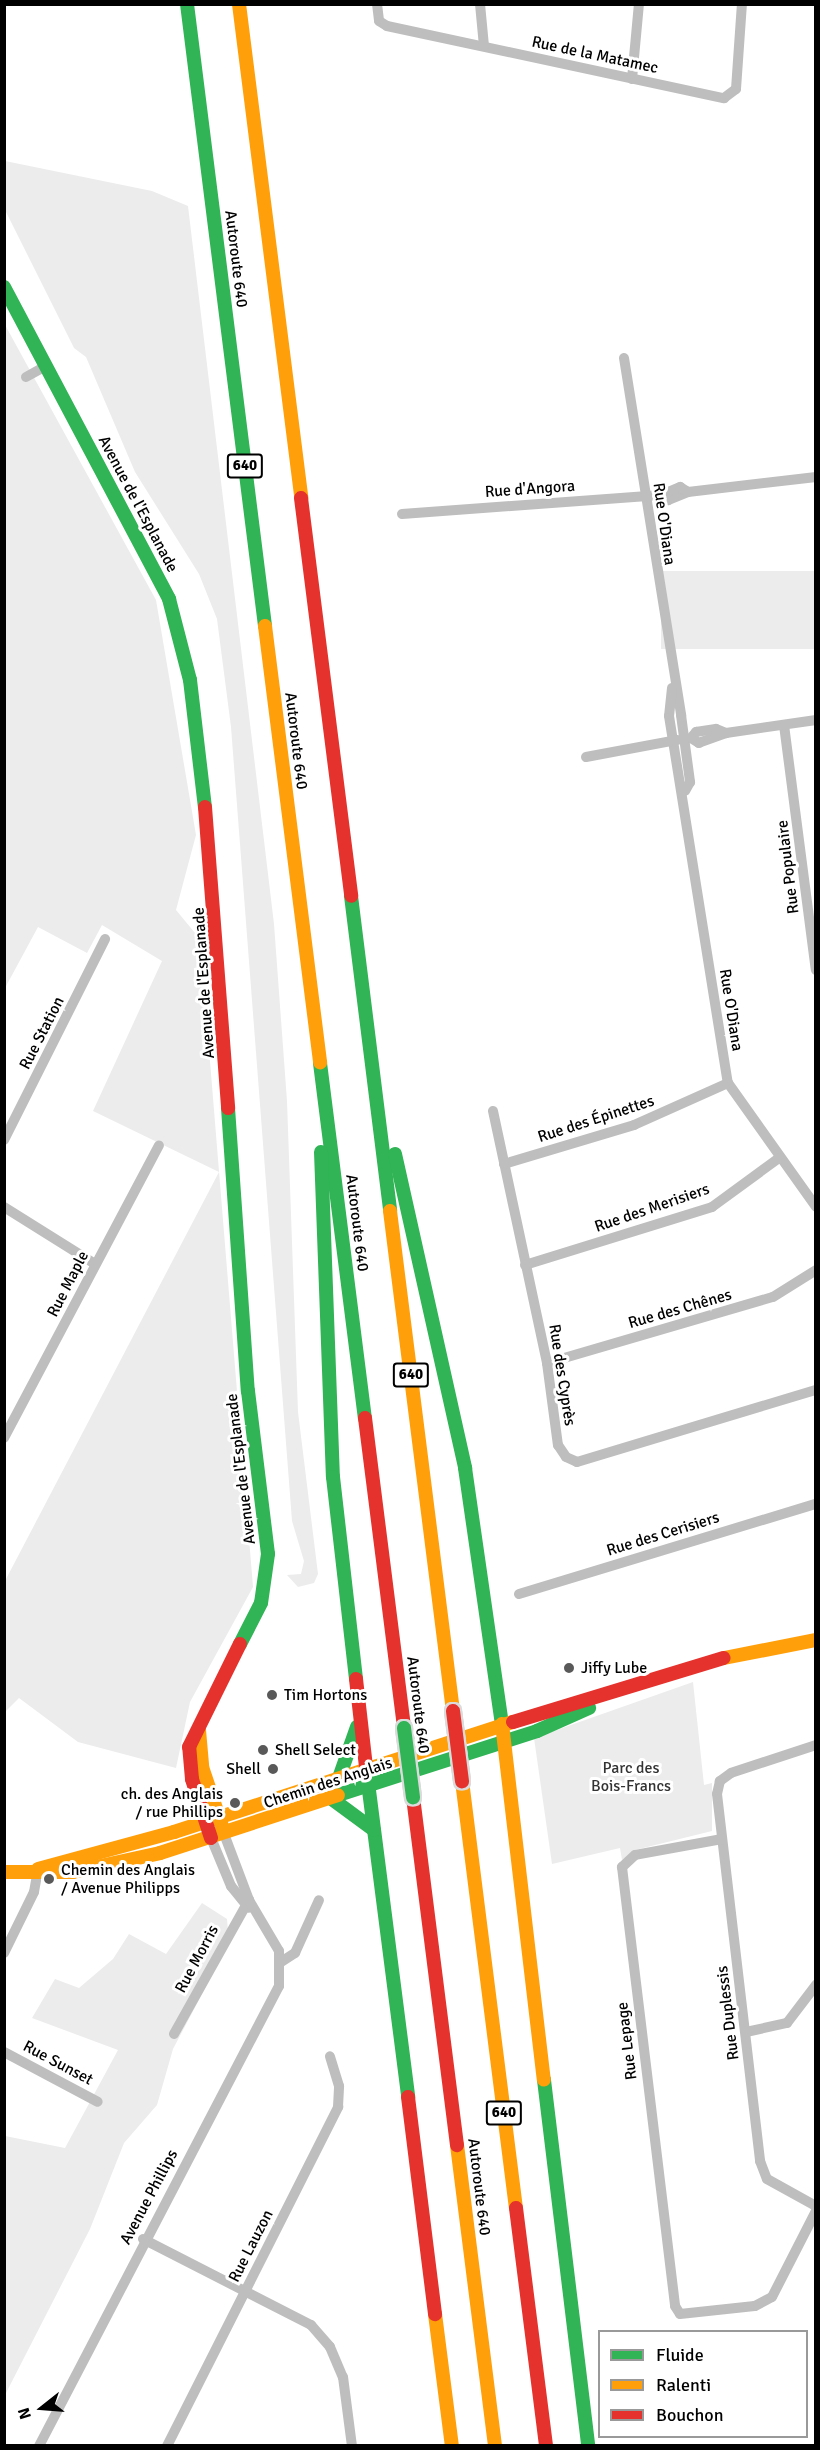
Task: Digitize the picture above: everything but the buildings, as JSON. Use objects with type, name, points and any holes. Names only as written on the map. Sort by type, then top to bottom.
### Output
[{"type":"main road","name":"Autoroute 640","points":[[187,4],[495,2445]]},
{"type":"main road","name":"Autoroute 640","points":[[239,4],[546,2445]]},
{"type":"main road","name":"Avenue de l'Esplanade","points":[[4,287],[177,616],[208,821],[248,1382],[268,1562],[261,1603],[206,1707],[189,1752],[218,1836]]},
{"type":"main road","points":[[369,1040],[465,1468],[502,1724],[588,2445]]},
{"type":"main road","points":[[321,1065],[331,1452],[368,1787],[452,2445]]},
{"type":"main road","name":"Chemin des Anglais","points":[[4,1872],[38,1869],[212,1818],[502,1724],[620,1693],[760,1647],[816,1640]]},
{"type":"main road","name":"Chemin des Anglais","points":[[38,1869],[58,1873],[111,1866],[218,1836],[504,1742],[620,1693]]},
{"type":"main road","points":[[340,1775],[360,1718]]},
{"type":"main road","points":[[332,1799],[374,1830]]},
{"type":"street","name":"Rue de la Matamec","points":[[377,4],[379,21],[387,26],[724,98],[736,89],[742,4]]},
{"type":"street","points":[[480,4],[484,46]]},
{"type":"street","points":[[632,79],[639,4]]},
{"type":"street","name":"Rue O'Diana","points":[[626,361],[672,688],[690,782],[685,790],[728,1083],[779,1158],[816,1207]]},
{"type":"street","points":[[26,377],[46,366]]},
{"type":"street","name":"Rue d'Angora","points":[[402,514],[661,495],[680,487],[688,492],[816,477]]},
{"type":"street","points":[[586,757],[682,739],[716,729],[726,733],[816,720]]},
{"type":"street","name":"Rue Populaire","points":[[784,725],[816,969]]},
{"type":"street","name":"Rue Station","points":[[4,1140],[105,939]]},
{"type":"street","name":"Rue des Épinettes","points":[[504,1164],[634,1125],[728,1083]]},
{"type":"street","name":"Rue des Cyprès","points":[[493,1111],[547,1363],[558,1445],[577,1462],[816,1390]]},
{"type":"street","name":"Rue Maple","points":[[4,1438],[159,1145]]},
{"type":"street","name":"Rue des Merisiers","points":[[525,1265],[712,1207],[779,1158]]},
{"type":"street","points":[[4,1207],[95,1264]]},
{"type":"street","name":"Rue des Chênes","points":[[547,1363],[773,1297],[816,1270]]},
{"type":"street","name":"Rue des Cerisiers","points":[[519,1594],[816,1504]]},
{"type":"street","name":"Rue Duplessis","points":[[816,1745],[731,1773],[717,1787],[760,2161],[767,2179],[816,2206]]},
{"type":"street","points":[[218,1836],[225,1876],[274,1939],[281,1962],[295,1953],[319,1900]]},
{"type":"street","name":"Rue Lepage","points":[[722,1839],[634,1855],[622,1867],[675,2306],[680,2314],[755,2306],[772,2297],[816,2211]]},
{"type":"street","points":[[4,1953],[34,1892],[38,1869]]},
{"type":"street","name":"Rue Morris","points":[[174,2034],[246,1902]]},
{"type":"street","name":"Avenue Phillips","points":[[39,2445],[143,2239],[275,1995],[281,1962]]},
{"type":"street","points":[[746,2032],[787,2023],[816,1984]]},
{"type":"street","name":"Rue Sunset","points":[[4,2052],[98,2102]]},
{"type":"street","name":"Rue Lauzon","points":[[167,2445],[338,2107],[339,2082],[330,2056]]},
{"type":"street","points":[[143,2239],[247,2290],[311,2325],[330,2347],[344,2377],[352,2445]]},
{"type":"green space","points":[[5,161],[152,191],[188,206],[274,924],[287,1101],[298,1412],[318,1574],[314,1583],[298,1587],[287,1575],[301,1574],[304,1561],[292,1521],[231,727],[217,619],[199,574],[135,472],[86,357],[74,348],[5,210]]},
{"type":"green space","points":[[4,323],[156,600],[196,835],[176,910],[200,939],[253,1587],[190,1702],[176,1768],[78,1742],[19,1698],[5,1712],[5,1581],[219,1172],[93,1111],[162,961],[102,925],[87,953],[38,927],[5,988]]},
{"type":"green space","points":[[661,571],[815,571],[815,649],[661,649]]},
{"type":"green space","name":"Parc des Bois-Francs","points":[[693,1682],[704,1785],[712,1783],[712,1831],[635,1850],[622,1860],[620,1848],[552,1864],[534,1738]]},
{"type":"green space","points":[[202,1903],[227,1919],[229,1943],[173,2049],[157,2105],[124,2143],[90,2229],[5,2395],[5,2136],[65,2148],[118,2050],[32,2018],[55,1979],[79,1988],[113,1959],[129,1934],[166,1954]]},
{"type":"traffic: fast","points":[[187,4],[265,626]]},
{"type":"traffic: fast","points":[[4,287],[169,599],[190,680],[205,807]]},
{"type":"traffic: fast","points":[[351,896],[390,1211]]},
{"type":"traffic: fast","points":[[320,1063],[365,1418]]},
{"type":"traffic: fast","points":[[228,1108],[248,1391],[268,1554],[261,1603],[240,1644]]},
{"type":"traffic: fast","points":[[321,1152],[333,1477],[356,1679]]},
{"type":"traffic: fast","points":[[395,1154],[465,1468],[502,1724]]},
{"type":"traffic: fast","points":[[338,1795],[537,1731],[589,1708]]},
{"type":"traffic: fast","points":[[340,1775],[357,1727]]},
{"type":"traffic: fast","points":[[404,1728],[413,1797]]},
{"type":"traffic: fast","points":[[366,1767],[408,2097]]},
{"type":"traffic: fast","points":[[332,1799],[374,1830]]},
{"type":"traffic: fast","points":[[544,2080],[588,2446]]},
{"type":"traffic: slow","points":[[239,4],[301,498]]},
{"type":"traffic: slow","points":[[265,626],[320,1063]]},
{"type":"traffic: slow","points":[[390,1211],[453,1711]]},
{"type":"traffic: slow","points":[[724,1658],[816,1640]]},
{"type":"traffic: slow","points":[[38,1869],[174,1832],[513,1722]]},
{"type":"traffic: slow","points":[[502,1724],[544,2080]]},
{"type":"traffic: slow","points":[[199,1730],[202,1767],[222,1826]]},
{"type":"traffic: slow","points":[[462,1781],[516,2208]]},
{"type":"traffic: slow","points":[[4,1872],[73,1872],[160,1853],[338,1795]]},
{"type":"traffic: slow","points":[[457,2145],[495,2446]]},
{"type":"traffic: slow","points":[[435,2314],[452,2446]]},
{"type":"traffic: jam","points":[[301,498],[351,896]]},
{"type":"traffic: jam","points":[[205,807],[228,1108]]},
{"type":"traffic: jam","points":[[365,1418],[404,1728]]},
{"type":"traffic: jam","points":[[211,1838],[192,1779],[189,1747],[240,1644]]},
{"type":"traffic: jam","points":[[513,1722],[724,1658]]},
{"type":"traffic: jam","points":[[356,1679],[366,1767]]},
{"type":"traffic: jam","points":[[453,1711],[462,1781]]},
{"type":"traffic: jam","points":[[413,1797],[457,2145]]},
{"type":"traffic: jam","points":[[408,2097],[435,2314]]},
{"type":"traffic: jam","points":[[516,2208],[546,2446]]},
{"type":"place","name":"Jiffy Lube","points":[[569,1668]]},
{"type":"place","name":"Tim Hortons","points":[[272,1695]]},
{"type":"place","name":"Shell Select","points":[[263,1750]]},
{"type":"place","name":"Shell","points":[[273,1769]]},
{"type":"place","name":"ch. des Anglais / rue Phillips","points":[[235,1803]]},
{"type":"place","name":"Chemin des Anglais / Avenue Philipps","points":[[49,1879]]}]
